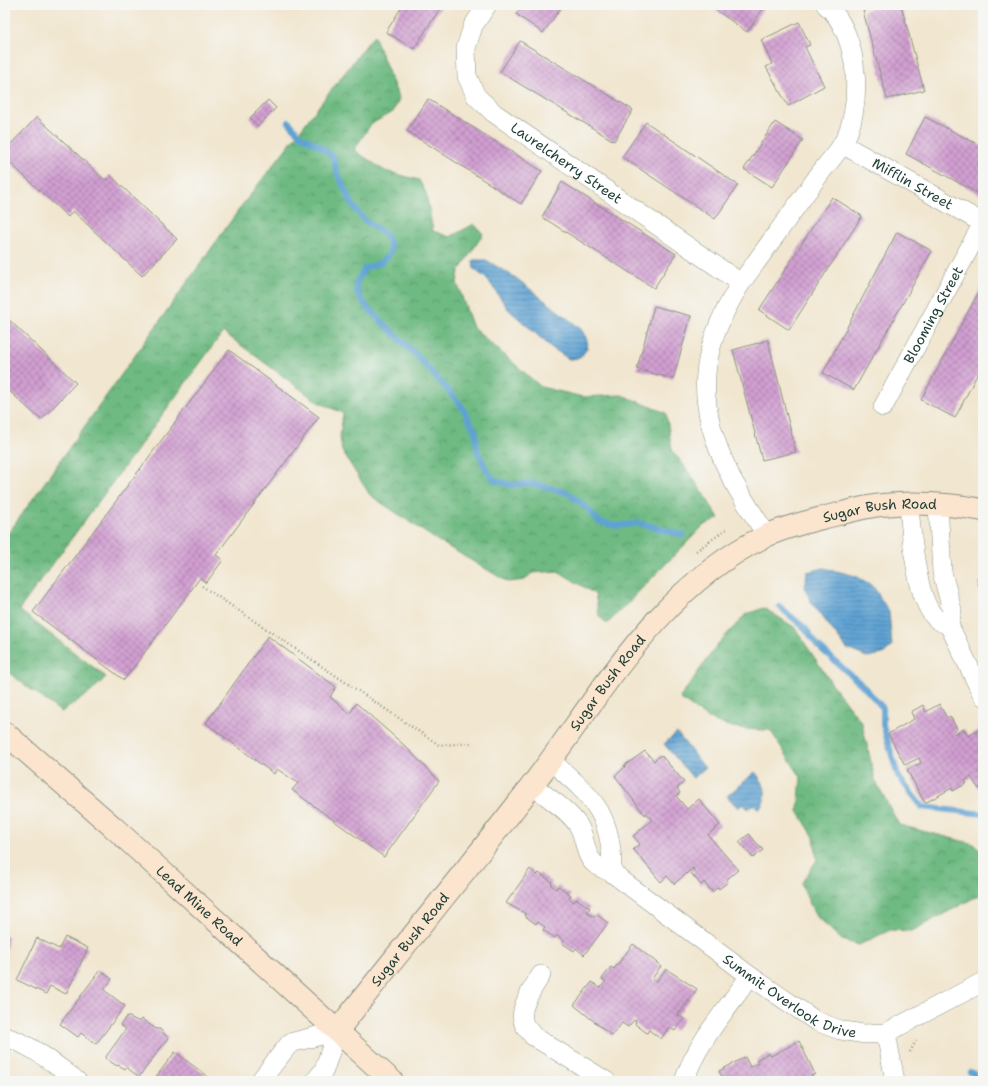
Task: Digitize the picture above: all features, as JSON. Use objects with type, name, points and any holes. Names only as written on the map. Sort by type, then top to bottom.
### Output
[{"type":"street","name":"Laurelcherry Street","points":[[487,5],[473,26],[466,48],[467,76],[476,96],[494,113],[741,283]]},
{"type":"street","points":[[766,536],[729,474],[708,422],[705,397],[706,364],[715,333],[726,306],[842,144],[852,115],[856,92],[853,57],[845,30],[826,5]]},
{"type":"street","name":"Mifflin Street","points":[[842,144],[983,223]]},
{"type":"street","name":"Blooming Street","points":[[883,406],[983,223]]},
{"type":"street","points":[[938,504],[942,572],[952,610],[949,625],[983,696]]},
{"type":"street","name":"Sugar Bush Road","points":[[337,1031],[532,785],[623,661],[666,611],[691,586],[708,573],[766,536],[821,518],[881,505],[938,504],[983,510]]},
{"type":"street","points":[[909,505],[918,578],[926,602],[937,620],[949,625]]},
{"type":"street","points":[[918,578],[942,572]]},
{"type":"street","name":"Lead Mine Road","points":[[5,733],[106,821],[392,1081]]},
{"type":"street","points":[[550,760],[589,795],[601,811],[612,850],[612,873]]},
{"type":"street","name":"Summit Overlook Drive","points":[[532,785],[562,809],[578,826],[585,839],[588,853],[595,864],[612,873],[750,976],[816,1021],[840,1030],[864,1034],[886,1033],[983,982]]},
{"type":"street","points":[[541,975],[526,1003],[522,1014],[524,1025],[534,1036],[606,1081]]},
{"type":"street","points":[[684,1081],[688,1068],[699,1048],[750,976]]},
{"type":"street","points":[[260,1081],[290,1043],[337,1031]]},
{"type":"street","points":[[315,1081],[324,1070],[337,1031]]},
{"type":"street","points":[[886,1033],[895,1081]]},
{"type":"street","points":[[5,1037],[35,1051],[77,1081]]},
{"type":"path","points":[[696,551],[728,528]]},
{"type":"path","points":[[202,586],[439,745],[473,743]]},
{"type":"path","points":[[908,1057],[915,1042],[921,1038]]},
{"type":"green space","points":[[374,35],[399,99],[393,112],[371,124],[354,150],[385,171],[419,180],[426,193],[433,231],[450,237],[474,224],[483,234],[459,271],[457,283],[473,328],[541,387],[583,397],[622,395],[666,413],[672,450],[691,475],[719,518],[703,526],[607,624],[599,616],[595,594],[558,571],[532,573],[525,580],[508,582],[435,539],[370,495],[342,451],[340,436],[343,413],[318,402],[223,332],[19,610],[106,677],[91,692],[61,712],[5,670],[5,538],[243,204]]},
{"type":"green space","points":[[764,608],[794,627],[834,687],[862,723],[875,780],[899,825],[974,844],[983,852],[983,893],[912,931],[890,930],[859,945],[842,940],[815,915],[801,884],[817,860],[814,837],[798,811],[801,777],[770,730],[743,729],[722,724],[702,714],[680,698],[717,645],[746,614]]},
{"type":"water","points":[[473,260],[486,260],[516,278],[581,329],[588,344],[586,350],[580,358],[569,359],[552,348],[508,309],[488,280],[474,269]]},
{"type":"water","points":[[824,568],[856,576],[873,586],[889,612],[892,646],[883,654],[867,657],[847,649],[811,602],[805,588],[807,572]]},
{"type":"water","points":[[677,733],[705,768],[693,778],[664,744]]},
{"type":"water","points":[[755,772],[762,781],[765,790],[762,805],[759,810],[754,804],[748,809],[743,804],[738,808],[727,796]]},
{"type":"building","points":[[403,5],[442,5],[414,49],[386,32]]},
{"type":"building","points":[[522,5],[563,5],[543,33],[516,14]]},
{"type":"building","points":[[709,5],[766,5],[747,32]]},
{"type":"building","points":[[883,5],[901,5],[924,90],[887,99],[863,11]]},
{"type":"building","points":[[799,22],[810,45],[805,47],[824,86],[788,106],[766,67],[772,64],[761,40]]},
{"type":"building","points":[[520,41],[633,110],[614,141],[500,72]]},
{"type":"building","points":[[428,99],[542,171],[521,204],[407,131]]},
{"type":"building","points":[[268,100],[276,108],[258,126],[250,118]]},
{"type":"building","points":[[37,117],[105,180],[110,175],[177,239],[142,276],[73,211],[68,217],[5,158],[5,150]]},
{"type":"building","points":[[925,117],[983,147],[983,196],[906,154]]},
{"type":"building","points":[[646,122],[738,185],[715,219],[622,157]]},
{"type":"building","points":[[775,122],[803,140],[772,187],[744,169]]},
{"type":"building","points":[[562,182],[676,254],[654,288],[542,217]]},
{"type":"building","points":[[832,197],[862,216],[789,330],[759,310]]},
{"type":"building","points":[[897,232],[932,251],[854,390],[823,373]]},
{"type":"building","points":[[983,284],[983,363],[955,418],[921,400]]},
{"type":"building","points":[[654,306],[691,316],[673,379],[637,369]]},
{"type":"building","points":[[7,318],[76,383],[41,420],[5,387],[5,320]]},
{"type":"building","points":[[768,340],[796,452],[762,460],[733,350]]},
{"type":"building","points":[[229,350],[319,417],[216,555],[223,560],[206,583],[200,578],[124,680],[33,612]]},
{"type":"building","points":[[983,581],[983,597],[978,583]]},
{"type":"building","points":[[268,636],[336,687],[330,697],[350,714],[356,703],[405,746],[439,781],[384,857],[292,790],[298,783],[277,769],[274,774],[206,723]]},
{"type":"building","points":[[939,704],[947,718],[950,716],[957,729],[954,731],[955,734],[964,729],[968,736],[983,728],[983,787],[979,789],[971,777],[965,781],[967,783],[953,791],[952,788],[925,803],[907,770],[921,763],[919,758],[905,765],[888,734],[914,719],[911,712],[923,705],[926,712]]},
{"type":"building","points":[[645,751],[654,761],[661,755],[684,782],[677,788],[680,793],[676,796],[687,809],[699,799],[720,825],[708,835],[738,870],[726,880],[728,882],[719,889],[718,887],[712,892],[704,882],[701,885],[691,873],[694,871],[693,868],[674,884],[667,876],[661,882],[633,849],[640,844],[633,836],[652,820],[646,813],[645,815],[615,776],[625,767],[624,766]]},
{"type":"building","points":[[749,834],[763,850],[753,858],[739,842]]},
{"type":"building","points":[[530,869],[537,875],[539,873],[552,882],[551,885],[556,889],[558,886],[571,895],[569,898],[574,902],[577,899],[590,908],[587,912],[594,917],[596,914],[608,923],[584,955],[576,948],[574,951],[562,943],[564,941],[557,935],[555,938],[543,930],[545,927],[538,922],[536,924],[525,916],[526,914],[506,903]]},
{"type":"building","points":[[5,936],[8,936],[6,950],[5,950]]},
{"type":"building","points":[[65,937],[88,948],[66,994],[50,986],[46,994],[17,980],[37,938],[59,949]]},
{"type":"building","points":[[633,944],[661,966],[652,979],[656,982],[666,969],[697,989],[678,1015],[684,1019],[675,1031],[669,1027],[661,1039],[649,1030],[647,1033],[635,1024],[636,1021],[634,1020],[628,1027],[622,1023],[612,1036],[574,1005],[592,982],[600,988],[606,981],[602,979],[611,967],[614,969]]},
{"type":"building","points":[[100,970],[112,979],[104,990],[125,1006],[96,1044],[81,1033],[78,1037],[60,1024]]},
{"type":"building","points":[[127,1016],[140,1022],[142,1019],[156,1029],[160,1029],[168,1038],[139,1077],[126,1067],[125,1069],[118,1065],[117,1066],[105,1058],[126,1029],[120,1025]]},
{"type":"building","points":[[799,1041],[815,1074],[802,1081],[724,1081],[719,1071],[745,1057],[750,1067],[758,1063],[756,1060],[769,1053],[771,1056]]},
{"type":"building","points":[[175,1052],[207,1076],[203,1081],[153,1081]]},
{"type":"waterway","points":[[289,122],[300,135],[321,147],[333,157],[337,173],[352,204],[363,219],[386,235],[391,247],[389,255],[380,263],[365,268],[356,283],[357,292],[365,305],[417,356],[461,405],[476,433],[477,450],[485,467],[494,480],[511,485],[531,483],[568,493],[585,506],[599,522],[617,526],[639,523],[683,535]]},
{"type":"waterway","points":[[780,607],[805,628],[818,646],[862,685],[883,708],[883,725],[898,776],[922,807],[983,814]]},
{"type":"waterway","points":[[970,1072],[983,1079]]}]
